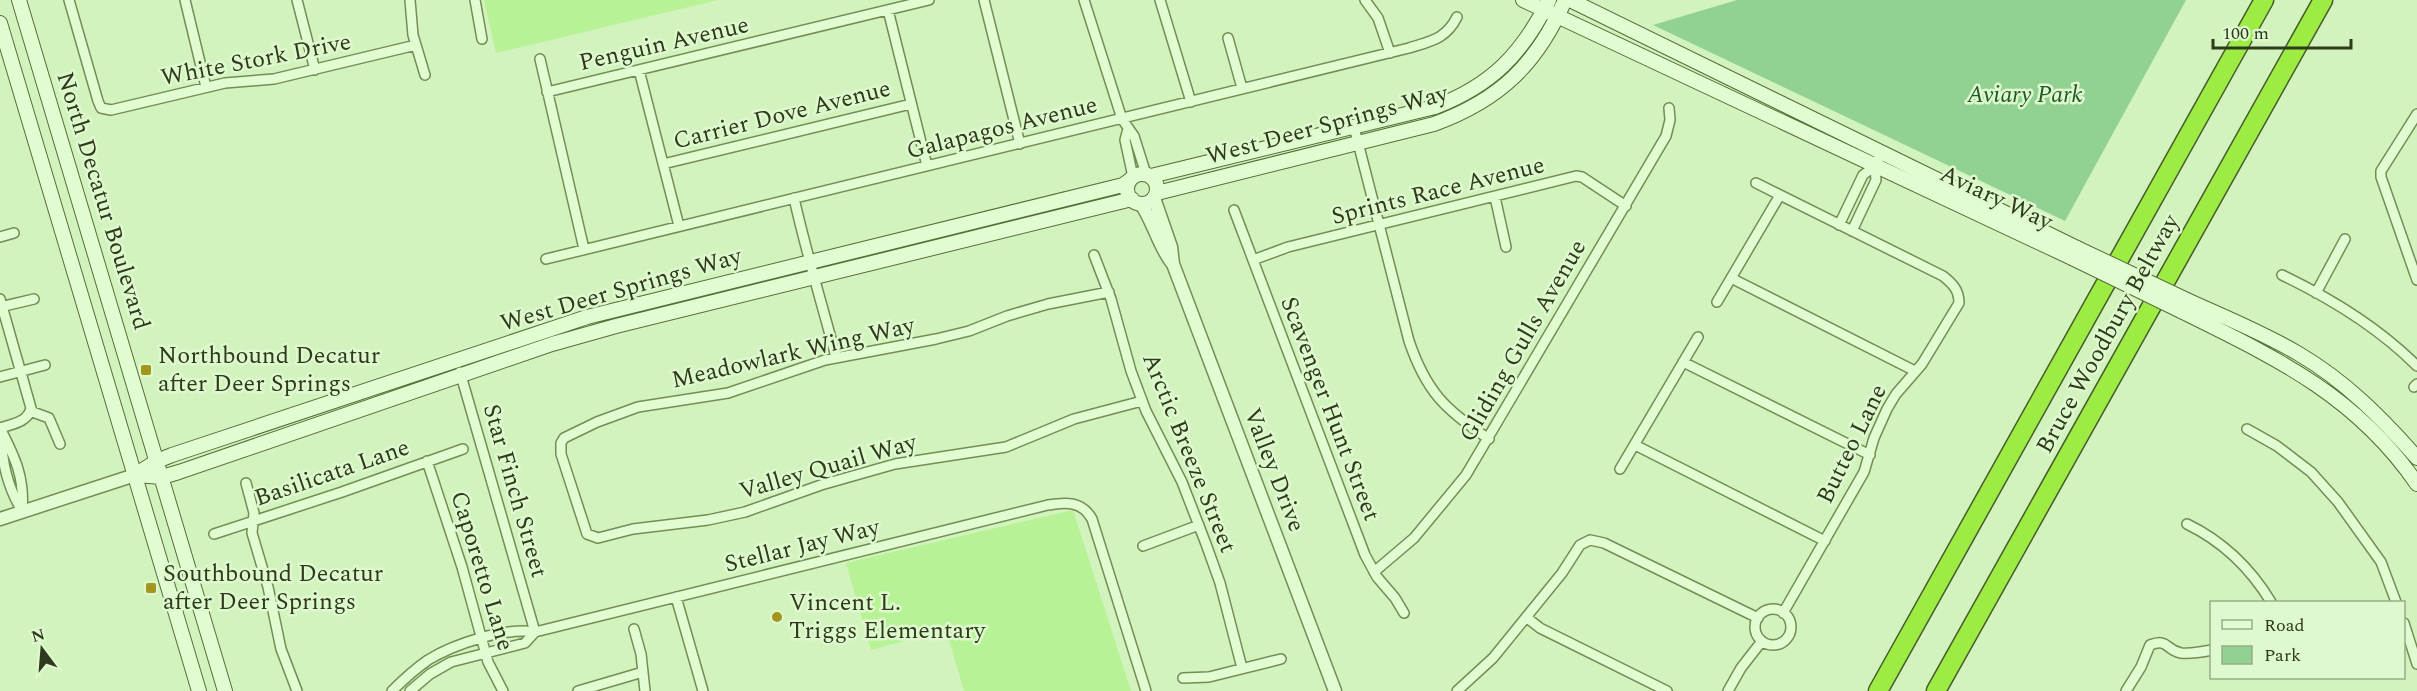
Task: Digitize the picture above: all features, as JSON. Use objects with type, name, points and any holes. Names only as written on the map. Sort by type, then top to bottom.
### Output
[{"type":"highway","name":"Bruce Woodbury Beltway","points":[[1878,691],[2264,0]]},
{"type":"highway","name":"Bruce Woodbury Beltway","points":[[1936,691],[2323,0]]},
{"type":"main road","name":"North Decatur Boulevard","points":[[19,0],[225,691]]},
{"type":"main road","name":"Aviary Way","points":[[1523,0],[1546,5],[1558,16],[1875,166],[2074,253],[2184,305],[2321,387],[2414,463],[2417,482]]},
{"type":"main road","name":"West Deer Springs Way","points":[[1156,196],[1434,124],[1475,107],[1504,87],[1523,70],[1549,35],[1565,0]]},
{"type":"main road","name":"Aviary Way","points":[[1570,0],[1882,152],[2074,253]]},
{"type":"main road","name":"West Deer Springs Way","points":[[135,475],[162,477],[594,332],[811,269],[1116,186],[1140,177],[1435,107],[1458,98],[1480,85],[1517,53],[1546,5]]},
{"type":"main road","name":"North Decatur Boulevard","points":[[0,23],[199,691]]},
{"type":"main road","points":[[1140,177],[1156,184],[1156,196],[1150,201],[1136,202],[1127,190],[1140,177]]},
{"type":"main road","name":"West Deer Springs Way","points":[[135,475],[157,461],[587,317],[1136,202]]},
{"type":"street","name":"White Stork Drive","points":[[69,0],[98,101],[101,108],[105,109],[118,110],[225,83],[267,81],[416,45]]},
{"type":"street","points":[[185,0],[206,87]]},
{"type":"street","points":[[297,0],[315,70]]},
{"type":"street","points":[[410,0],[416,45],[425,75]]},
{"type":"street","points":[[475,0],[482,39]]},
{"type":"street","name":"Penguin Avenue","points":[[547,92],[929,0]]},
{"type":"street","points":[[984,0],[1020,144]]},
{"type":"street","points":[[1084,0],[1122,119],[1134,136],[1140,177]]},
{"type":"street","points":[[1160,0],[1191,102]]},
{"type":"street","points":[[1365,0],[1378,18],[1390,53]]},
{"type":"street","points":[[888,10],[927,166]]},
{"type":"street","name":"Galapagos Avenue","points":[[546,259],[1390,53],[1444,35],[1451,29],[1457,17]]},
{"type":"street","points":[[1228,38],[1242,88]]},
{"type":"street","points":[[540,59],[584,249]]},
{"type":"street","points":[[639,70],[679,226]]},
{"type":"street","name":"Carrier Dove Avenue","points":[[663,164],[911,104]]},
{"type":"street","name":"Gliding Gulls Avenue","points":[[1374,572],[1414,538],[1467,475],[1666,136],[1670,120],[1669,108]]},
{"type":"street","points":[[2416,119],[2381,171],[2381,177],[2417,280]]},
{"type":"street","points":[[1354,127],[1408,341],[1419,369],[1448,409],[1489,439]]},
{"type":"street","points":[[1839,225],[1863,175],[1875,166],[1882,152]]},
{"type":"street","points":[[1756,183],[1852,231],[1876,180],[1875,166]]},
{"type":"street","name":"Sprints Race Avenue","points":[[1253,260],[1288,247],[1576,176],[1582,177],[1626,206]]},
{"type":"street","points":[[1717,302],[1780,195]]},
{"type":"street","name":"Valley Drive","points":[[1156,196],[1171,247],[1173,264],[1335,691]]},
{"type":"street","points":[[1495,197],[1506,247]]},
{"type":"street","points":[[794,198],[836,357]]},
{"type":"street","name":"Valley Drive","points":[[1136,202],[1148,214],[1162,250],[1173,264]]},
{"type":"street","name":"Scavenger Hunt Street","points":[[1234,210],[1365,555],[1374,572],[1404,613]]},
{"type":"street","name":"Butteo Lane","points":[[1783,613],[1864,472],[1874,438],[1887,408],[1938,341],[1959,303],[1957,289],[1943,276],[1852,231]]},
{"type":"street","points":[[0,237],[14,232]]},
{"type":"street","points":[[2316,293],[2345,239]]},
{"type":"street","name":"Arctic Breeze Street","points":[[1094,255],[1109,292],[1142,400],[1182,482],[1220,583],[1242,668]]},
{"type":"street","points":[[2282,275],[2356,317],[2417,366]]},
{"type":"street","points":[[1731,278],[1916,371]]},
{"type":"street","name":"Meadowlark Wing Way","points":[[591,537],[584,527],[568,469],[561,454],[561,443],[564,438],[597,422],[638,407],[728,393],[836,357],[936,339],[969,331],[1041,306],[1109,292]]},
{"type":"street","points":[[30,411],[1,304],[34,299]]},
{"type":"street","points":[[1620,469],[1698,337]]},
{"type":"street","name":"Star Finch Street","points":[[457,361],[535,632]]},
{"type":"street","points":[[1683,362],[1870,455]]},
{"type":"street","points":[[0,377],[45,365]]},
{"type":"street","name":"Valley Quail Way","points":[[591,537],[597,538],[633,528],[708,520],[746,512],[788,499],[820,485],[876,469],[939,456],[1006,447],[1074,419],[1142,400]]},
{"type":"street","points":[[22,511],[24,491],[18,468],[0,428],[21,421],[30,411]]},
{"type":"street","points":[[30,411],[49,418],[60,444]]},
{"type":"street","points":[[2247,429],[2277,446],[2311,472],[2338,502],[2380,562],[2395,601]]},
{"type":"street","points":[[1635,445],[1825,541]]},
{"type":"street","name":"Basilicata Lane","points":[[214,534],[463,449]]},
{"type":"street","name":"Caporetto Lane","points":[[427,461],[462,567],[485,653],[503,691]]},
{"type":"street","name":"West Deer Springs Way","points":[[0,519],[135,475]]},
{"type":"street","points":[[246,483],[253,507],[252,533],[268,586],[281,649],[297,691]]},
{"type":"street","name":"Stellar Jay Way","points":[[535,632],[1048,505],[1070,503],[1079,505],[1088,511],[1092,519],[1146,691]]},
{"type":"street","points":[[2187,524],[2216,541],[2231,554],[2252,576],[2270,601]]},
{"type":"street","points":[[1143,546],[1199,525]]},
{"type":"street","points":[[1457,691],[1493,658],[1562,573],[1581,545],[1590,540],[1604,543],[1758,618]]},
{"type":"street","points":[[676,597],[703,691]]},
{"type":"street","points":[[1771,610],[1783,613],[1790,624],[1788,637],[1775,645],[1762,641],[1755,631],[1758,618],[1762,613],[1771,610]]},
{"type":"street","points":[[1526,617],[1540,628],[1667,691]]},
{"type":"street","points":[[634,629],[641,654],[645,691]]},
{"type":"street","points":[[2405,629],[2417,664]]},
{"type":"street","points":[[392,691],[426,661],[457,646],[520,630],[535,632]]},
{"type":"street","points":[[410,691],[430,674],[451,662],[525,643],[535,632]]},
{"type":"street","points":[[1728,691],[1745,662],[1762,641]]},
{"type":"street","points":[[2126,691],[2141,667],[2146,650],[2154,644],[2164,643],[2181,653],[2210,650]]},
{"type":"street","points":[[1183,678],[1209,677],[1281,659]]},
{"type":"street","points":[[578,691],[643,672]]},
{"type":"green space","name":"Aviary Park","points":[[1737,0],[2186,0],[2065,221],[1653,25]]},
{"type":"sand","points":[[484,0],[718,0],[496,53]]},
{"type":"sand","points":[[1073,510],[1131,691],[964,691],[946,630],[871,650],[846,563]]},
{"type":"place","name":"Northbound Decatur after Deer Springs","points":[[146,370]]},
{"type":"place","name":"Southbound Decatur after Deer Springs","points":[[151,588]]},
{"type":"place","name":"Vincent L. Triggs Elementary","points":[[777,617]]}]
